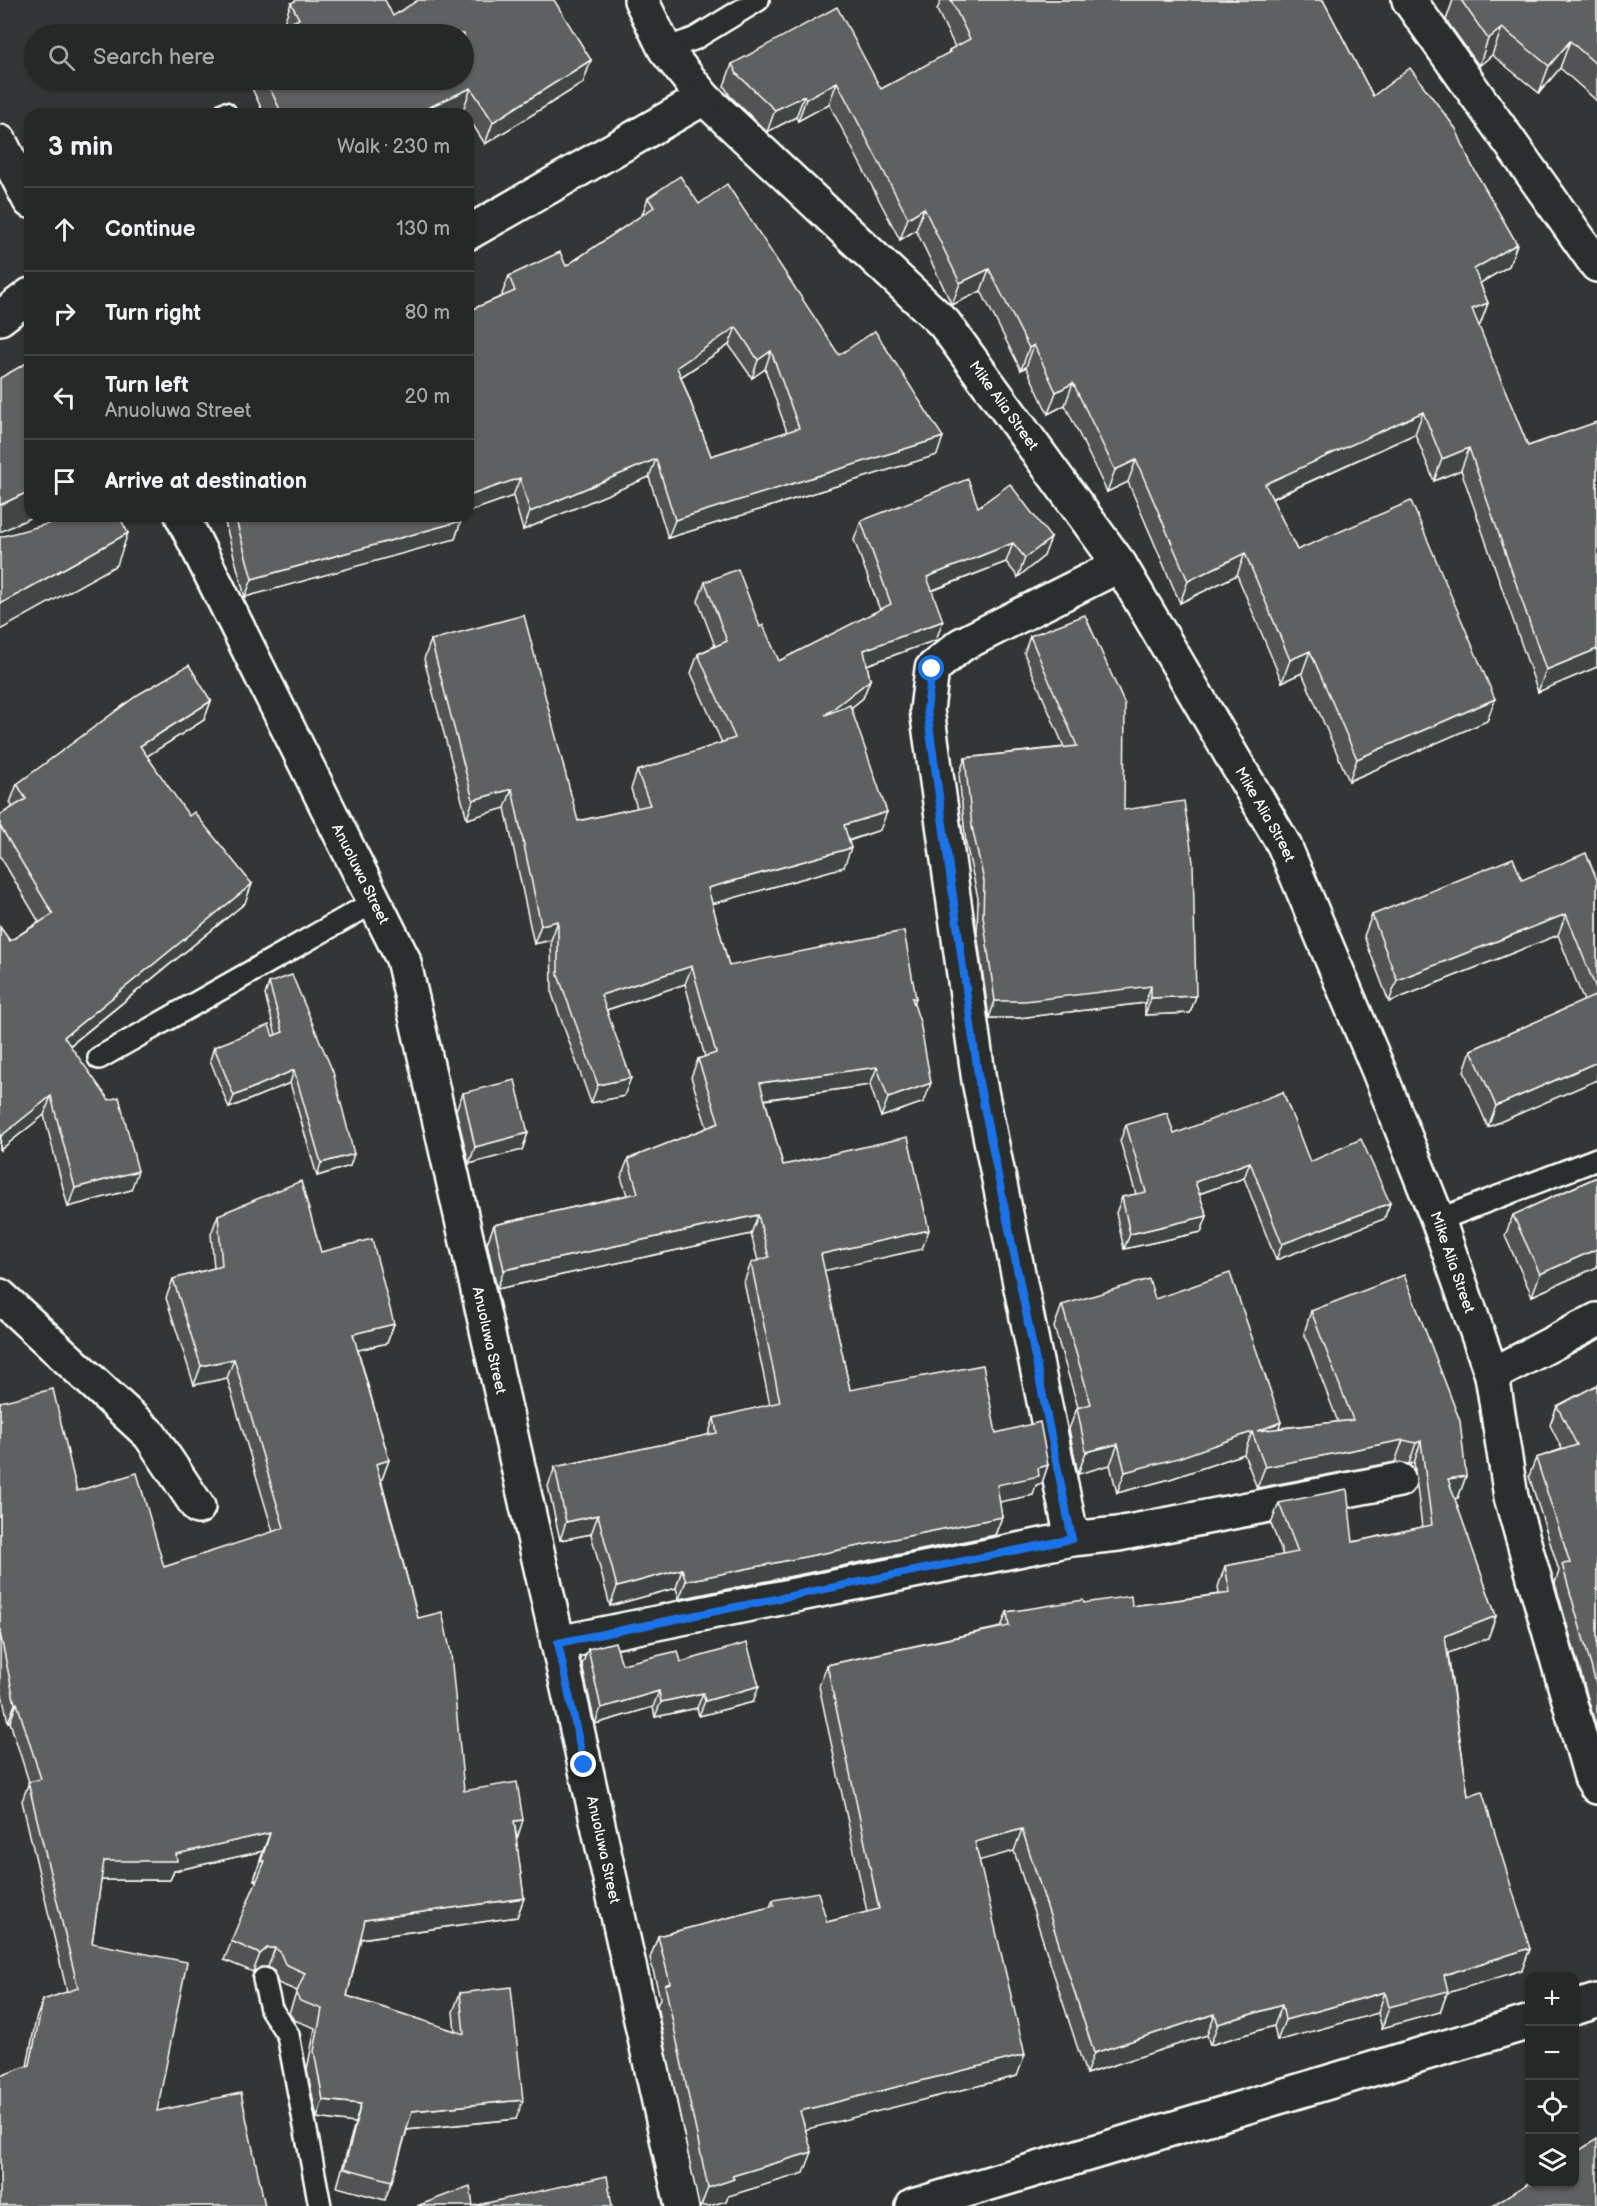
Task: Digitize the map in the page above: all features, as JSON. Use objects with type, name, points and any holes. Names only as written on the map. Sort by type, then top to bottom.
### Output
[{"type":"street","name":"Mike Alia Street","points":[[641,0],[665,49],[704,98],[944,323],[1120,565],[1284,845],[1378,1069],[1438,1220],[1492,1375],[1511,1497],[1592,1777],[1597,1787]]},
{"type":"street","points":[[1409,0],[1597,265]]},
{"type":"street","points":[[474,230],[704,98]]},
{"type":"street","points":[[0,142],[24,189]]},
{"type":"street","points":[[0,318],[24,300]]},
{"type":"street","name":"Anuoluwa Street","points":[[185,522],[403,959],[558,1643],[682,2206]]},
{"type":"street","points":[[1072,1539],[979,1082],[927,710],[932,669],[961,645],[1120,565]]},
{"type":"street","points":[[0,1296],[150,1435],[198,1507]]},
{"type":"street","points":[[1492,1375],[1597,1320]]},
{"type":"street","points":[[558,1643],[1072,1539],[1118,1534],[1400,1480]]},
{"type":"street","points":[[1579,2007],[1597,2001]]},
{"type":"street","points":[[913,2206],[1525,2023]]},
{"type":"lane","points":[[665,49],[694,39],[758,0]]},
{"type":"lane","points":[[99,1058],[374,902]]},
{"type":"lane","points":[[1438,1220],[1597,1159]]},
{"type":"lane","points":[[264,1979],[271,2009],[288,2035],[320,2206]]},
{"type":"building","points":[[297,0],[385,0],[393,16],[418,0],[554,0],[591,60],[493,122],[472,90],[474,24],[288,24],[299,19],[291,3]]},
{"type":"building","points":[[951,0],[1323,0],[1373,96],[1410,68],[1456,129],[1471,164],[1517,244],[1474,269],[1488,303],[1472,309],[1528,446],[1597,422],[1597,649],[1546,670],[1469,448],[1442,459],[1423,412],[1265,484],[1297,550],[1411,501],[1495,699],[1357,759],[1310,651],[1290,660],[1245,553],[1188,581],[1136,460],[1115,470],[1073,383],[1056,392],[1034,345],[1029,348],[989,269],[960,283],[924,208],[908,218],[837,82],[806,99],[804,96],[775,110],[737,74],[732,64],[837,7],[881,89],[970,39]]},
{"type":"building","points":[[1461,0],[1597,0],[1597,65],[1570,41],[1549,66],[1502,28],[1488,39]]},
{"type":"building","points":[[271,90],[467,90],[427,108],[279,108]]},
{"type":"building","points":[[680,176],[699,204],[727,184],[839,355],[875,331],[943,437],[675,520],[656,459],[530,512],[520,478],[474,494],[474,308],[515,291],[509,276],[560,252],[566,266],[654,207],[648,198]],"holes":[[[736,327],[758,360],[771,351],[799,428],[711,456],[677,367]]]},
{"type":"building","points":[[24,364],[24,494],[0,505],[0,378]]},
{"type":"building","points":[[968,479],[978,507],[1010,484],[1051,538],[1025,558],[1013,543],[927,577],[943,621],[864,650],[870,680],[825,715],[850,705],[887,812],[844,825],[851,848],[708,888],[729,966],[904,931],[916,998],[912,998],[920,1022],[931,1083],[888,1098],[877,1067],[760,1083],[783,1165],[908,1137],[929,1230],[821,1254],[850,1390],[983,1365],[996,1433],[1040,1422],[1048,1465],[1038,1468],[1039,1476],[997,1485],[1002,1517],[686,1581],[682,1569],[617,1587],[598,1515],[566,1522],[555,1467],[717,1433],[714,1418],[780,1402],[751,1263],[769,1257],[758,1215],[504,1270],[494,1225],[638,1193],[628,1159],[719,1123],[698,1059],[716,1053],[692,966],[601,995],[631,1078],[598,1085],[558,975],[558,921],[541,925],[512,789],[473,800],[431,640],[524,615],[578,821],[650,805],[637,771],[735,738],[698,654],[727,641],[705,582],[738,569],[760,627],[763,625],[779,661],[891,604],[861,521]]},
{"type":"building","points":[[54,522],[122,522],[128,533],[0,604],[0,537]]},
{"type":"building","points":[[237,522],[457,522],[252,579]]},
{"type":"building","points":[[1085,615],[1125,705],[1124,810],[1184,801],[1193,862],[1196,996],[1151,998],[1151,986],[1025,1001],[995,1001],[983,916],[984,881],[972,827],[965,758],[1077,746],[1030,636]]},
{"type":"building","points":[[189,665],[211,701],[140,746],[189,816],[194,812],[252,884],[64,1037],[109,1100],[119,1097],[138,1171],[75,1188],[51,1096],[0,1135],[0,927],[10,941],[53,914],[0,826],[0,815],[26,799],[17,784],[139,694]]},
{"type":"building","points":[[1586,853],[1597,880],[1597,991],[1566,914],[1397,980],[1372,915],[1513,858],[1522,880]]},
{"type":"building","points":[[292,975],[333,1072],[354,1154],[321,1163],[294,1070],[234,1096],[214,1047],[269,1025],[273,1036],[283,1032],[269,983]]},
{"type":"building","points":[[1597,995],[1597,1062],[1496,1106],[1471,1050]]},
{"type":"building","points":[[515,1080],[528,1133],[475,1147],[463,1093]]},
{"type":"building","points":[[1283,1092],[1310,1162],[1361,1139],[1390,1203],[1282,1244],[1250,1162],[1195,1182],[1207,1216],[1130,1234],[1122,1197],[1146,1192],[1126,1125],[1167,1113],[1174,1134]]},
{"type":"building","points":[[1597,1177],[1597,1249],[1540,1274],[1513,1215]]},
{"type":"building","points":[[301,1181],[321,1252],[372,1239],[394,1324],[353,1334],[389,1460],[376,1464],[418,1618],[442,1612],[451,1654],[464,1791],[517,1782],[523,1820],[514,1821],[524,1898],[365,1920],[347,1996],[464,2034],[460,1993],[511,1987],[523,2100],[412,2111],[392,2181],[344,2168],[361,2104],[323,2100],[314,2051],[322,2009],[300,2001],[296,1994],[305,1973],[285,1964],[280,1952],[275,1948],[267,1948],[260,1954],[231,1941],[265,1861],[261,1861],[270,1833],[176,1854],[177,1861],[104,1861],[92,1943],[187,1962],[157,2111],[241,2093],[265,2206],[0,2206],[0,2076],[30,2065],[43,2000],[78,1988],[28,1782],[41,1779],[17,1703],[15,1704],[0,1633],[0,1402],[53,1389],[77,1491],[137,1473],[164,1567],[284,1528],[234,1359],[201,1366],[173,1279],[222,1266],[218,1215]]},
{"type":"building","points":[[1230,1273],[1281,1422],[1257,1431],[1353,1420],[1311,1311],[1404,1275],[1460,1421],[1466,1476],[1448,1479],[1496,1616],[1445,1636],[1468,1796],[1482,1791],[1530,1948],[1444,1975],[1448,1991],[1389,2007],[1385,1992],[1285,2020],[1282,2005],[1218,2024],[1215,2014],[1094,2053],[1022,1829],[975,1842],[1025,2055],[800,2111],[812,2152],[732,2176],[734,2179],[708,2188],[665,1985],[670,1983],[658,1936],[774,1906],[773,1900],[818,1892],[827,1922],[879,1909],[827,1665],[1009,1626],[1007,1612],[1083,1600],[1084,1603],[1131,1596],[1132,1606],[1230,1593],[1225,1566],[1298,1552],[1279,1503],[1347,1489],[1353,1542],[1432,1525],[1421,1441],[1416,1443],[1403,1440],[1265,1467],[1252,1432],[1178,1458],[1125,1472],[1118,1444],[1086,1452],[1077,1408],[1091,1404],[1062,1305],[1149,1279],[1155,1299]]},
{"type":"building","points":[[1597,1385],[1597,1687],[1562,1564],[1570,1563],[1536,1458],[1577,1445],[1557,1406]]},
{"type":"building","points":[[615,1642],[622,1664],[678,1651],[681,1662],[747,1643],[759,1686],[705,1701],[703,1693],[661,1702],[659,1691],[601,1708],[588,1649]]},
{"type":"building","points":[[1597,2139],[1597,2206],[1491,2206],[1525,2185],[1525,2188],[1579,2188],[1579,2150]]},
{"type":"building","points":[[607,2176],[612,2206],[473,2206]]},
{"type":"building","points":[[470,2186],[473,2206],[417,2206]]},
{"type":"route","points":[[584,1765],[558,1643],[1072,1539],[979,1082],[927,710],[932,669]]}]
